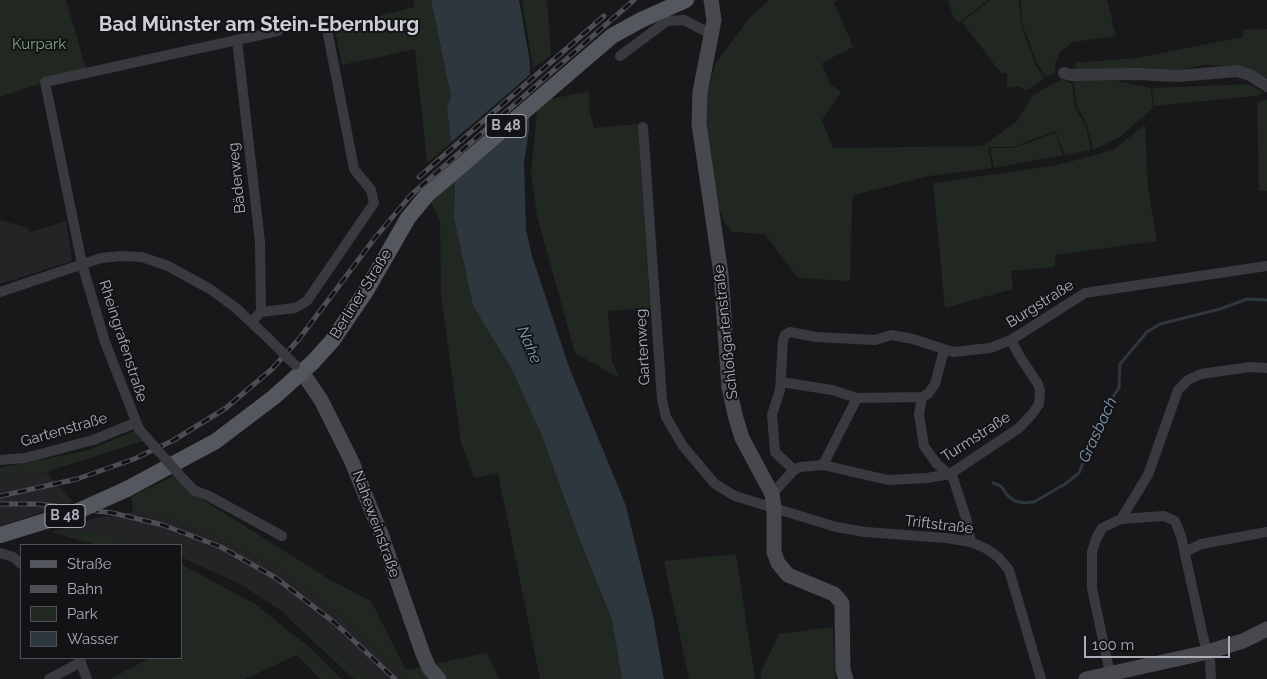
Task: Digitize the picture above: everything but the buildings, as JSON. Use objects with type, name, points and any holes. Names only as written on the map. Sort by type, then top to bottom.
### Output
[{"type":"main road","name":"Berliner Straße","points":[[298,369],[344,325],[408,218],[437,186],[574,67],[625,28],[686,0]]},
{"type":"main road","name":"Schloßgartenstraße","points":[[711,0],[714,9],[700,92],[699,124],[721,274],[729,387],[742,438],[773,501],[774,552],[781,568],[793,577],[834,594],[842,603],[843,670],[846,679]]},
{"type":"main road","name":"B 48","points":[[0,535],[78,511],[127,489],[216,441],[241,424],[298,369]]},
{"type":"main road","name":"Naheweinstraße","points":[[298,369],[321,400],[352,462],[381,534],[423,654],[429,668],[439,679]]},
{"type":"main road","points":[[1086,679],[1208,652],[1243,641],[1267,629]]},
{"type":"street","points":[[620,56],[667,21],[684,20],[711,34]]},
{"type":"street","points":[[252,322],[260,312],[295,308],[307,301],[374,203],[371,190],[354,169],[327,29],[321,21]]},
{"type":"street","points":[[237,40],[278,31]]},
{"type":"street","name":"Bäderweg","points":[[237,40],[260,242],[260,312]]},
{"type":"street","name":"Rheingrafenstraße","points":[[237,40],[45,82],[82,264],[105,342],[137,426],[194,491],[207,495],[282,536]]},
{"type":"street","points":[[1064,73],[1071,75],[1138,74],[1178,76],[1237,71],[1250,75],[1267,86]]},
{"type":"street","name":"Gartenweg","points":[[643,127],[660,384],[666,417],[683,446],[715,484],[735,496],[773,501]]},
{"type":"street","points":[[0,292],[82,264],[121,256],[155,261],[210,289],[252,322],[298,369]]},
{"type":"street","name":"Burgstraße","points":[[781,382],[783,340],[785,335],[790,332],[816,337],[875,340],[891,335],[913,339],[944,350],[964,352],[990,348],[1012,340],[1085,293],[1267,266]]},
{"type":"street","name":"Turmstraße","points":[[794,470],[800,467],[822,465],[888,480],[927,478],[950,474],[1019,428],[1039,404],[1040,391],[1038,384],[1020,357],[1012,340]]},
{"type":"street","points":[[773,501],[794,470],[778,456],[774,449],[772,411],[781,382],[832,390],[857,398],[922,397],[928,394],[935,384],[944,350]]},
{"type":"street","points":[[1121,519],[1148,475],[1178,390],[1188,380],[1201,374],[1250,367],[1267,368]]},
{"type":"street","points":[[922,397],[919,414],[924,446],[937,464],[950,474],[966,518],[971,542]]},
{"type":"street","points":[[822,465],[857,398]]},
{"type":"street","name":"Gartenstraße","points":[[0,460],[26,458],[137,426]]},
{"type":"street","name":"Triftstraße","points":[[773,501],[827,525],[855,531],[971,542],[998,557],[1009,570],[1041,679]]},
{"type":"street","points":[[1110,674],[1092,588],[1092,552],[1096,539],[1102,528],[1121,519],[1164,516],[1175,522],[1185,552],[1208,652],[1211,679]]},
{"type":"street","points":[[1185,552],[1201,544],[1267,532]]},
{"type":"street","points":[[0,553],[13,557],[20,563]]},
{"type":"street","points":[[49,679],[80,660],[87,679]]},
{"type":"shaded area","points":[[0,220],[28,228],[30,232],[66,221],[72,259],[69,262],[0,284]]},
{"type":"shaded area","points":[[46,472],[73,502],[0,526],[0,478]]},
{"type":"shaded area","points":[[133,512],[154,514],[174,520],[224,541],[282,571],[339,615],[406,679],[369,679],[336,651],[280,610],[240,584],[182,557],[182,544],[142,544],[95,533],[62,529],[96,518]]},
{"type":"green space","name":"Kurpark","points":[[0,0],[66,0],[87,72],[45,82],[0,97]]},
{"type":"green space","points":[[413,0],[431,0],[451,97],[447,107],[451,143],[427,163],[415,49],[342,65],[334,26],[415,7]]},
{"type":"green space","points":[[522,0],[547,0],[551,55],[533,68]]},
{"type":"green space","points":[[769,0],[839,0],[834,2],[853,47],[822,63],[830,84],[841,92],[822,120],[833,148],[983,146],[1017,121],[1033,95],[1062,79],[1072,84],[1075,107],[1086,126],[1091,150],[1065,155],[1055,131],[1013,147],[988,147],[992,168],[929,176],[854,195],[852,204],[850,281],[798,278],[765,234],[733,232],[725,224],[719,208],[707,134],[706,95],[716,63],[749,19]]},
{"type":"green space","points":[[948,0],[988,0],[960,22],[954,19]]},
{"type":"green space","points":[[990,0],[1019,0],[1021,24],[1035,64],[1044,78],[1027,90],[1019,86],[1007,88],[1007,73],[1001,73],[962,22]]},
{"type":"green space","points":[[1021,0],[1107,0],[1116,36],[1073,42],[1061,51],[1055,63],[1055,73],[1046,77],[1036,62],[1022,23]]},
{"type":"green space","points":[[1267,29],[1267,77],[1265,79],[1232,66],[1203,65],[1180,70],[1075,69],[1076,63],[1136,58],[1243,37],[1243,30]]},
{"type":"green space","points":[[1073,80],[1118,81],[1151,88],[1153,108],[1120,137],[1093,150],[1087,125],[1077,106]]},
{"type":"green space","points":[[1249,84],[1264,93],[1255,96],[1154,106],[1152,88]]},
{"type":"green space","points":[[589,91],[589,109],[594,128],[638,124],[650,308],[608,311],[612,361],[619,378],[575,353],[537,216],[531,173],[537,110],[551,99]]},
{"type":"green space","points":[[1267,100],[1267,191],[1259,191],[1257,102]]},
{"type":"green space","points":[[1145,125],[1148,188],[1157,241],[1055,255],[1055,267],[1011,271],[1013,289],[945,308],[933,183],[1058,165],[1113,150]]},
{"type":"green space","points":[[1055,133],[1063,155],[994,168],[990,148],[1014,148]]},
{"type":"green space","points":[[455,181],[454,218],[473,306],[511,368],[542,436],[577,533],[612,620],[622,679],[540,679],[498,473],[474,478],[461,442],[441,294],[440,222],[431,202]]},
{"type":"green space","points":[[135,431],[143,441],[46,472],[0,478],[0,468],[85,451]]},
{"type":"green space","points":[[173,476],[189,491],[332,581],[371,601],[406,670],[487,653],[499,679],[406,679],[339,615],[282,571],[224,541],[174,520],[154,514],[133,512],[131,497]]},
{"type":"green space","points":[[62,529],[95,533],[140,544],[93,544],[51,532]]},
{"type":"green space","points":[[736,554],[755,679],[689,679],[664,561]]},
{"type":"green space","points":[[182,565],[255,604],[309,647],[341,679],[320,679],[297,655],[245,679],[110,679],[148,659],[182,659]]},
{"type":"green space","points":[[280,610],[336,651],[369,679],[354,679]]},
{"type":"green space","points":[[833,627],[835,679],[761,679],[761,672],[779,634]]},
{"type":"water","name":"Nahe","points":[[431,0],[519,0],[530,62],[529,130],[524,163],[526,229],[532,256],[569,367],[626,506],[653,616],[664,679],[622,679],[612,620],[577,533],[542,436],[511,368],[473,306],[454,218],[455,181],[447,107],[451,97]]},
{"type":"pier","points":[[532,73],[532,114],[452,183],[448,145]]},
{"type":"waterway","name":"Grasbach","points":[[993,483],[1001,486],[1008,496],[1015,501],[1024,503],[1034,502],[1065,484],[1079,473],[1105,408],[1119,388],[1120,364],[1147,332],[1160,324],[1220,309],[1247,299],[1267,300]]},
{"type":"railway","points":[[0,496],[77,479],[134,459],[174,440],[226,408],[272,369],[299,339],[374,239],[411,195],[634,0]]},
{"type":"railway","points":[[419,177],[604,16]]},
{"type":"railway","points":[[0,504],[39,504],[113,513],[163,525],[221,547],[276,578],[335,623],[395,679]]},
{"type":"district","name":"Bad Münster am Stein-Ebernburg","points":[[259,25]]}]
